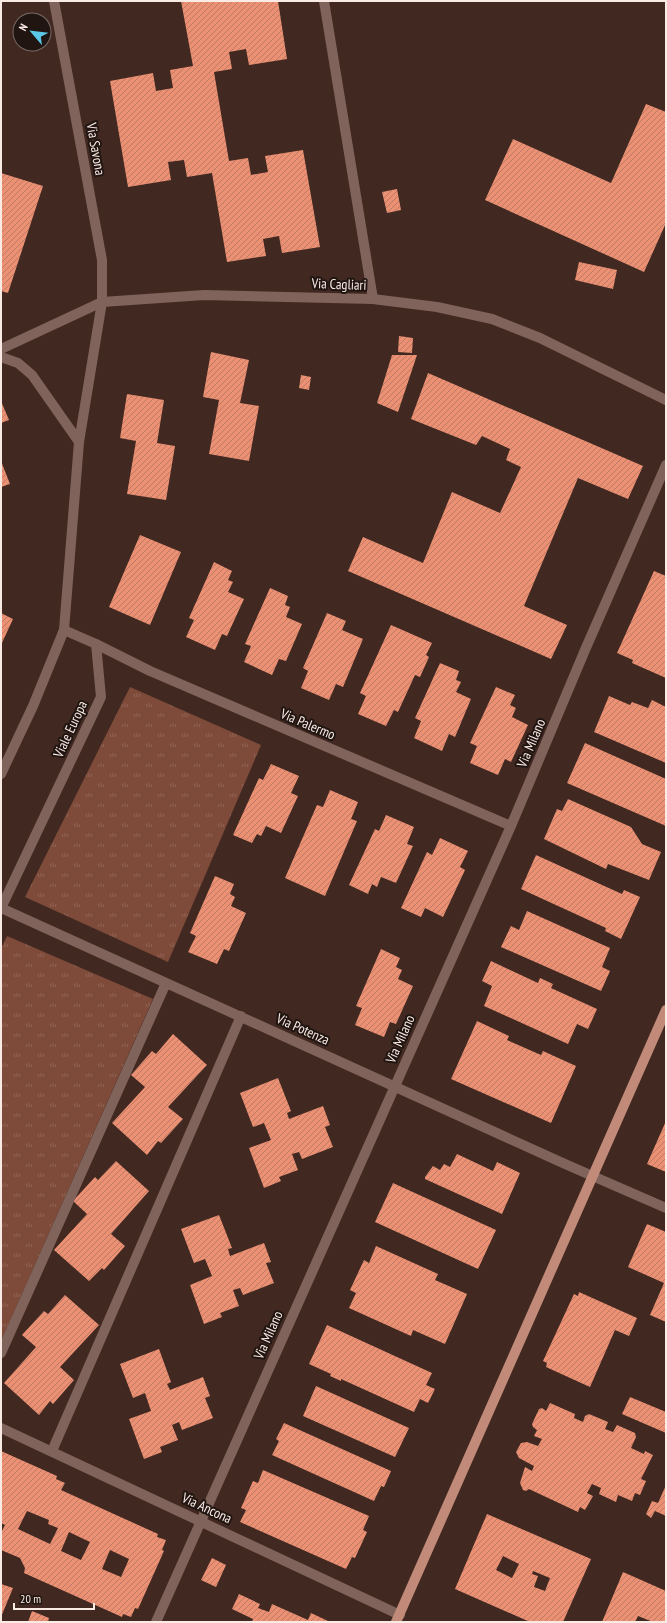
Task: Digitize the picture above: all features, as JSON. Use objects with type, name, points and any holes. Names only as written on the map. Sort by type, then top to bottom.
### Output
[{"type":"main road","points":[[398,1618],[666,1010]]},
{"type":"street","name":"Via Savona","points":[[54,1],[102,260],[102,302],[79,442],[64,630]]},
{"type":"street","points":[[324,1],[373,299]]},
{"type":"street","name":"Via Cagliari","points":[[1,349],[102,302],[204,295],[373,299],[437,307],[492,320],[540,338],[666,400]]},
{"type":"street","points":[[1,357],[18,363],[32,375],[79,442]]},
{"type":"street","name":"Via Milano","points":[[156,1622],[511,826],[585,650],[666,466]]},
{"type":"street","points":[[1,774],[33,706],[64,630],[96,644]]},
{"type":"street","name":"Via Palermo","points":[[96,644],[150,671],[511,826]]},
{"type":"street","name":"Viale Europa","points":[[1,908],[101,697],[96,644]]},
{"type":"street","name":"Via Potenza","points":[[1,908],[666,1208]]},
{"type":"street","points":[[1,1353],[166,983]]},
{"type":"street","points":[[52,1451],[240,1016]]},
{"type":"street","name":"Via Ancona","points":[[1,1428],[201,1521],[398,1618]]},
{"type":"green space","points":[[130,687],[261,745],[168,962],[25,897]]},
{"type":"green space","points":[[7,936],[153,999],[1,1341],[1,949]]},
{"type":"building","points":[[181,1],[278,1],[287,59],[249,65],[246,49],[229,52],[232,69],[214,72],[229,161],[248,158],[251,175],[268,172],[265,156],[303,150],[320,247],[282,253],[279,236],[263,239],[266,256],[227,262],[212,173],[187,177],[184,160],[168,162],[171,180],[128,187],[110,81],[153,73],[156,91],[173,88],[170,70],[193,66]]},
{"type":"building","points":[[646,104],[666,112],[666,223],[644,272],[485,200],[513,139],[611,183]]},
{"type":"building","points":[[1,173],[43,186],[8,293],[1,291]]},
{"type":"building","points":[[397,189],[401,210],[387,213],[382,192]]},
{"type":"building","points":[[579,262],[617,270],[613,289],[575,280]]},
{"type":"building","points":[[399,336],[413,338],[412,353],[398,352]]},
{"type":"building","points":[[211,352],[249,360],[240,403],[259,406],[249,461],[209,454],[219,400],[203,397]]},
{"type":"building","points":[[392,355],[417,355],[398,412],[377,403]]},
{"type":"building","points":[[428,373],[643,466],[628,499],[578,478],[524,606],[567,625],[551,659],[348,571],[363,537],[423,563],[452,492],[500,513],[521,467],[506,460],[510,449],[482,436],[476,445],[411,419]]},
{"type":"building","points":[[301,375],[311,377],[309,390],[299,388]]},
{"type":"building","points":[[127,394],[164,400],[157,443],[175,446],[166,500],[127,494],[136,441],[120,438]]},
{"type":"building","points":[[1,401],[9,420],[1,423]]},
{"type":"building","points":[[1,461],[10,484],[1,487]]},
{"type":"building","points":[[140,535],[181,552],[150,625],[109,607]]},
{"type":"building","points":[[214,562],[232,571],[228,580],[233,582],[228,592],[244,599],[227,636],[222,634],[215,650],[186,637],[194,620],[189,618]]},
{"type":"building","points":[[654,571],[666,576],[666,678],[632,663],[633,660],[617,653]]},
{"type":"building","points":[[270,588],[288,596],[285,605],[290,607],[286,617],[302,624],[286,661],[279,659],[272,675],[244,662],[251,646],[245,644]]},
{"type":"building","points":[[1,613],[13,619],[1,645]]},
{"type":"building","points":[[327,613],[346,621],[342,630],[363,639],[343,687],[336,684],[329,700],[301,688],[308,671],[303,668]]},
{"type":"building","points":[[391,625],[432,643],[426,655],[429,657],[420,677],[415,675],[398,712],[394,710],[386,726],[358,714],[366,696],[360,693]]},
{"type":"building","points":[[440,663],[459,671],[456,680],[461,682],[456,692],[471,699],[455,737],[449,734],[442,751],[414,738],[421,721],[415,718]]},
{"type":"building","points":[[496,687],[515,695],[510,705],[516,708],[512,717],[528,725],[511,762],[505,759],[498,775],[470,763],[477,746],[470,743]]},
{"type":"building","points":[[609,696],[630,705],[632,702],[648,708],[652,700],[666,707],[666,763],[594,732]]},
{"type":"building","points":[[585,743],[666,779],[666,826],[567,783]]},
{"type":"building","points":[[271,764],[299,776],[291,793],[298,796],[281,833],[266,826],[261,836],[257,834],[252,843],[233,835],[259,778],[263,780]]},
{"type":"building","points":[[330,790],[358,802],[351,819],[357,821],[325,896],[285,878],[317,805],[323,807]]},
{"type":"building","points":[[568,799],[631,827],[642,844],[661,852],[649,880],[608,864],[606,869],[544,839],[557,809],[562,811]]},
{"type":"building","points":[[386,815],[414,827],[407,844],[413,846],[396,883],[381,877],[377,887],[372,884],[368,894],[349,885],[375,829],[379,831]]},
{"type":"building","points":[[440,838],[468,851],[460,867],[465,870],[443,917],[425,908],[421,917],[401,908],[427,852],[432,855]]},
{"type":"building","points":[[536,855],[622,894],[624,890],[640,897],[621,939],[605,931],[606,928],[521,889]]},
{"type":"building","points":[[215,876],[234,884],[230,894],[235,897],[231,906],[246,913],[229,951],[224,949],[217,964],[188,952],[196,936],[190,933]]},
{"type":"building","points":[[527,911],[610,948],[602,967],[610,971],[601,991],[501,947],[511,926],[519,930]]},
{"type":"building","points":[[381,949],[400,958],[396,967],[402,970],[398,979],[413,986],[396,1024],[390,1022],[384,1037],[355,1025],[362,1008],[356,1006]]},
{"type":"building","points":[[491,961],[538,983],[540,978],[553,984],[551,988],[597,1009],[588,1029],[577,1024],[568,1044],[484,1006],[492,986],[482,981]]},
{"type":"building","points":[[477,1021],[509,1036],[507,1040],[541,1055],[543,1051],[576,1066],[551,1123],[451,1079]]},
{"type":"building","points":[[173,1034],[207,1065],[168,1107],[183,1119],[161,1143],[158,1141],[147,1155],[112,1123],[145,1087],[131,1075],[152,1051],[156,1054]]},
{"type":"building","points":[[278,1078],[291,1111],[287,1113],[289,1119],[323,1106],[330,1125],[325,1127],[333,1147],[302,1159],[299,1152],[292,1154],[298,1170],[279,1177],[281,1181],[264,1188],[249,1148],[271,1140],[264,1123],[253,1127],[240,1093]]},
{"type":"building","points":[[666,1121],[666,1172],[647,1164]]},
{"type":"building","points":[[457,1154],[493,1171],[497,1162],[520,1173],[502,1214],[425,1179],[433,1166],[440,1170],[444,1164],[450,1167]]},
{"type":"building","points":[[116,1161],[149,1191],[111,1234],[125,1246],[104,1270],[102,1268],[89,1281],[54,1250],[87,1214],[73,1201],[95,1177],[98,1180]]},
{"type":"building","points":[[393,1183],[496,1230],[478,1269],[375,1222]]},
{"type":"building","points":[[219,1215],[232,1248],[228,1249],[230,1256],[264,1243],[271,1262],[266,1263],[274,1283],[243,1295],[240,1288],[233,1290],[239,1306],[220,1313],[222,1317],[204,1324],[190,1285],[212,1276],[205,1259],[194,1263],[181,1229]]},
{"type":"building","points":[[647,1224],[666,1232],[666,1322],[650,1315],[664,1283],[628,1267]]},
{"type":"building","points":[[376,1246],[438,1274],[435,1280],[467,1294],[445,1344],[413,1330],[411,1336],[349,1308],[356,1293],[350,1290],[364,1260],[369,1263]]},
{"type":"building","points":[[579,1292],[637,1318],[629,1336],[615,1330],[590,1387],[546,1367],[547,1363],[543,1361],[574,1294],[578,1296]]},
{"type":"building","points":[[65,1295],[99,1325],[60,1367],[74,1380],[53,1404],[50,1401],[39,1415],[4,1383],[36,1347],[22,1335],[44,1311],[48,1314]]},
{"type":"building","points":[[327,1325],[432,1373],[426,1385],[435,1389],[428,1403],[420,1399],[414,1412],[341,1379],[341,1381],[330,1376],[331,1374],[309,1364]]},
{"type":"building","points":[[159,1349],[171,1382],[167,1384],[170,1390],[203,1377],[210,1396],[205,1398],[213,1418],[182,1430],[179,1422],[172,1425],[178,1440],[160,1447],[162,1452],[144,1459],[129,1419],[151,1411],[145,1393],[133,1398],[120,1364]]},
{"type":"building","points":[[316,1386],[409,1428],[395,1457],[303,1416]]},
{"type":"building","points":[[630,1397],[666,1412],[666,1433],[622,1414]]},
{"type":"building","points":[[550,1403],[575,1414],[574,1418],[583,1422],[585,1416],[589,1414],[608,1422],[605,1429],[613,1432],[617,1425],[635,1433],[636,1437],[631,1448],[644,1454],[645,1451],[653,1455],[641,1479],[646,1481],[640,1495],[635,1493],[632,1501],[618,1495],[616,1502],[599,1494],[601,1488],[592,1484],[587,1493],[593,1496],[585,1510],[580,1507],[578,1512],[529,1489],[526,1491],[523,1490],[520,1483],[525,1467],[532,1471],[534,1466],[519,1458],[516,1452],[521,1443],[527,1442],[538,1446],[542,1439],[534,1436],[537,1430],[532,1424],[539,1409],[542,1408],[546,1411]]},
{"type":"building","points":[[284,1423],[391,1471],[384,1487],[381,1486],[374,1501],[272,1455],[279,1441],[276,1439]]},
{"type":"building","points":[[1,1451],[57,1476],[56,1479],[65,1483],[61,1490],[158,1534],[157,1537],[166,1540],[162,1550],[164,1551],[138,1609],[135,1608],[131,1617],[123,1614],[122,1617],[24,1573],[25,1568],[20,1558],[1,1550],[1,1533],[5,1525],[1,1523]],"holes":[[[27,1511],[49,1520],[48,1524],[58,1528],[50,1544],[18,1529]],[[69,1532],[90,1542],[81,1560],[61,1551]],[[110,1550],[129,1559],[121,1577],[102,1569]]]},
{"type":"building","points":[[263,1470],[369,1516],[363,1530],[367,1532],[355,1558],[352,1557],[346,1569],[240,1522],[246,1510],[241,1508],[253,1481],[258,1483]]},
{"type":"building","points":[[666,1485],[666,1516],[655,1511],[651,1518],[646,1514],[652,1501],[658,1503]]},
{"type":"building","points":[[487,1514],[591,1559],[563,1622],[530,1622],[455,1589]],"holes":[[[503,1556],[519,1564],[512,1578],[496,1570]],[[533,1571],[550,1578],[545,1591],[534,1587],[538,1576],[532,1574]]]},
{"type":"building","points":[[212,1558],[226,1565],[216,1587],[201,1580]]},
{"type":"building","points":[[623,1572],[666,1591],[666,1622],[653,1622],[638,1616],[635,1622],[602,1622]]},
{"type":"building","points":[[1,1584],[13,1588],[1,1617]]},
{"type":"building","points":[[239,1594],[260,1604],[258,1608],[269,1612],[272,1604],[308,1620],[311,1613],[328,1622],[252,1622],[253,1619],[232,1609]]},
{"type":"building","points":[[32,1611],[49,1618],[48,1622],[28,1622]]}]
